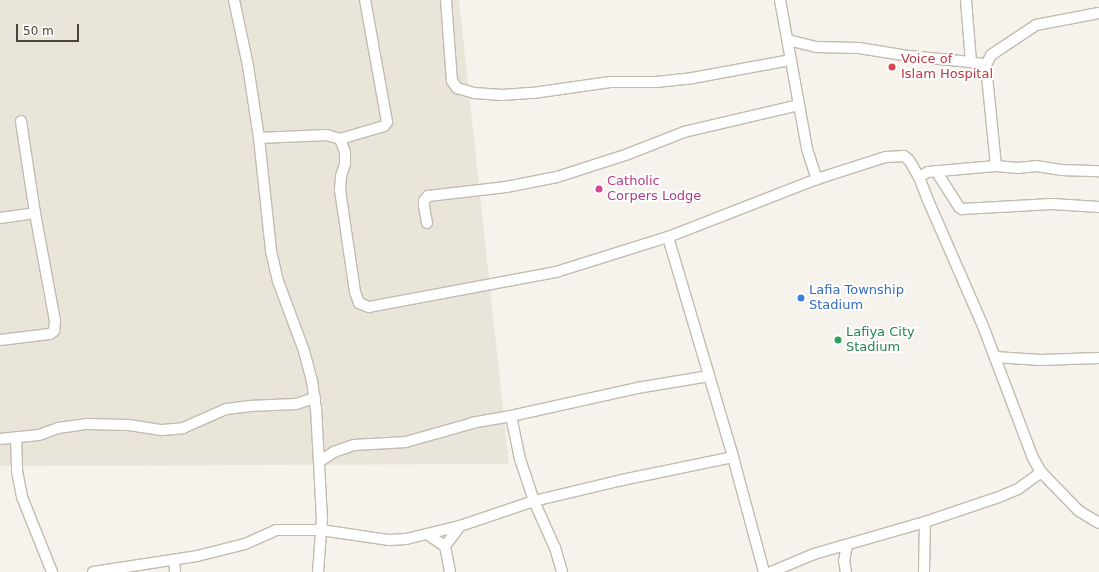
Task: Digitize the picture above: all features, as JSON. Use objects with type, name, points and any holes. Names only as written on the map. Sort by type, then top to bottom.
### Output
[{"type":"street","points":[[234,0],[248,66],[259,138],[271,251],[278,281],[304,351],[315,398],[320,461],[321,530],[318,572]]},
{"type":"street","points":[[259,138],[327,135],[340,138],[384,126],[388,122],[365,0]]},
{"type":"street","points":[[446,0],[452,81],[457,88],[474,93],[533,93],[610,82],[687,80],[791,60]]},
{"type":"street","points":[[780,0],[807,149],[817,179]]},
{"type":"street","points":[[966,0],[971,62]]},
{"type":"street","points":[[996,166],[986,65],[991,55],[1036,25],[1099,13]]},
{"type":"street","points":[[788,40],[816,47],[859,48],[909,56],[971,62],[986,65]]},
{"type":"street","points":[[427,223],[424,201],[428,196],[506,187],[557,177],[628,154],[684,132],[799,105]]},
{"type":"street","points":[[0,340],[50,334],[54,331],[55,321],[35,213],[21,121]]},
{"type":"street","points":[[340,138],[345,152],[345,164],[340,183],[344,227],[355,292],[357,300],[362,306],[377,306],[556,272],[668,237],[817,179],[886,157],[896,155],[904,156],[909,160],[919,177],[995,357],[1032,456],[1041,472],[1079,511],[1099,523]]},
{"type":"street","points":[[919,177],[928,172],[996,166],[1018,168],[1036,166],[1061,170],[1099,171]]},
{"type":"street","points":[[936,171],[959,207],[962,209],[1052,204],[1099,207]]},
{"type":"street","points":[[0,218],[35,213]]},
{"type":"street","points":[[668,237],[733,457],[764,572]]},
{"type":"street","points":[[995,357],[1040,360],[1099,358]]},
{"type":"street","points":[[320,461],[334,452],[354,445],[406,442],[472,423],[630,390],[709,376]]},
{"type":"street","points":[[0,439],[39,435],[58,428],[86,424],[129,425],[162,430],[183,428],[226,409],[249,406],[296,404],[315,398]]},
{"type":"street","points":[[511,416],[520,459],[534,501],[555,548],[562,572]]},
{"type":"street","points":[[16,438],[17,471],[22,497],[52,572]]},
{"type":"street","points":[[93,572],[115,567],[174,560],[245,544],[276,530],[321,530],[389,540],[406,539],[460,526],[534,501],[622,480],[733,457]]},
{"type":"street","points":[[771,572],[814,554],[847,546],[926,522],[1018,489],[1041,472]]},
{"type":"street","points":[[924,572],[926,522]]},
{"type":"street","points":[[445,546],[460,526]]},
{"type":"street","points":[[427,534],[445,546],[450,572]]},
{"type":"street","points":[[846,572],[844,561],[847,546]]},
{"type":"street","points":[[832,550],[844,561]]},
{"type":"street","points":[[174,560],[175,572]]},
{"type":"shaded area","points":[[0,0],[459,0],[509,464],[0,466]]},
{"type":"place","name":"Voice of Islam Hospital","points":[[892,67]]},
{"type":"place","name":"Catholic Corpers Lodge","points":[[599,189]]},
{"type":"place","name":"Lafia Township Stadium","points":[[801,298]]},
{"type":"place","name":"Lafiya City Stadium","points":[[838,340]]}]
